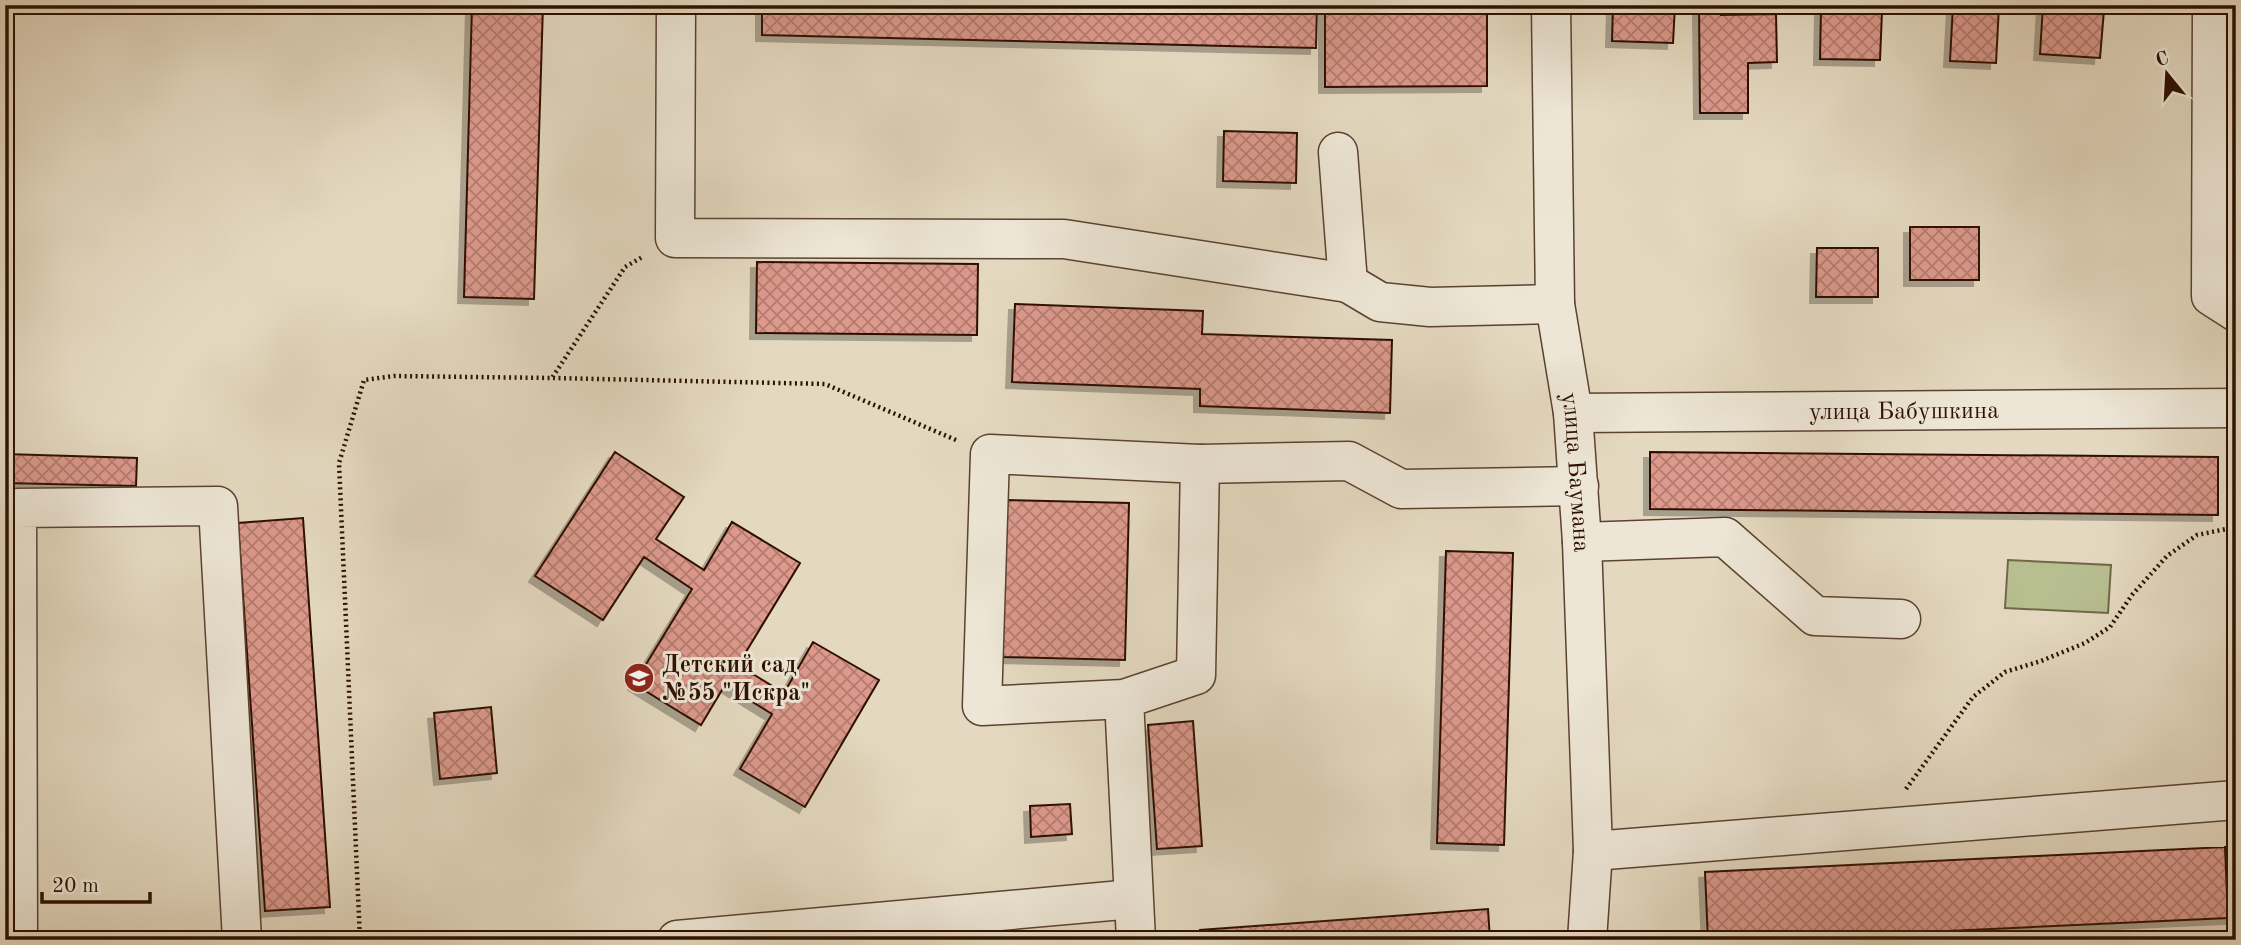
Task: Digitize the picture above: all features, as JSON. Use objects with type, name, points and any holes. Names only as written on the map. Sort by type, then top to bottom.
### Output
[{"type":"street","points":[[676,5],[675,238],[1064,239],[1348,283],[1380,302],[1430,307],[1555,304]]},
{"type":"street","name":"улица Баумана","points":[[1551,5],[1555,304],[1573,413],[1579,486],[1593,852],[1587,940]]},
{"type":"street","points":[[2212,5],[2211,296],[2236,312]]},
{"type":"street","points":[[1338,152],[1348,283]]},
{"type":"street","name":"улица Бабушкина","points":[[1573,413],[2236,408]]},
{"type":"street","points":[[1200,464],[1196,675],[1124,699],[982,706],[990,454],[1200,464],[1349,461],[1401,489],[1579,486]]},
{"type":"street","points":[[18,940],[17,508],[204,506],[218,506],[242,940]]},
{"type":"street","points":[[1581,542],[1724,537],[1815,616],[1901,619]]},
{"type":"street","points":[[1124,699],[1136,940]]},
{"type":"street","points":[[1593,852],[2236,800]]},
{"type":"street","points":[[677,940],[1133,899]]},
{"type":"path","points":[[552,378],[625,267],[675,238]]},
{"type":"path","points":[[359,940],[339,463],[364,380],[394,376],[825,384],[990,454]]},
{"type":"path","points":[[1877,829],[1973,697],[2005,672],[2085,643],[2110,627],[2132,594],[2167,556],[2197,535],[2236,527]]},
{"type":"green space","points":[[2008,560],[2111,565],[2108,613],[2005,608]]},
{"type":"building","points":[[472,5],[543,5],[534,299],[464,297]]},
{"type":"building","points":[[762,5],[1317,5],[1316,48],[762,35]]},
{"type":"building","points":[[1325,5],[1487,5],[1487,86],[1325,87]]},
{"type":"building","points":[[1613,5],[1675,5],[1673,43],[1612,41]]},
{"type":"building","points":[[1699,5],[1721,5],[1721,15],[1776,14],[1777,62],[1748,63],[1748,113],[1700,113]]},
{"type":"building","points":[[1953,5],[1999,6],[1996,63],[1950,61]]},
{"type":"building","points":[[2043,5],[2104,10],[2100,58],[2040,54]]},
{"type":"building","points":[[1821,9],[1882,12],[1880,60],[1820,59]]},
{"type":"building","points":[[1224,131],[1297,133],[1296,183],[1223,181]]},
{"type":"building","points":[[2226,219],[2236,220],[2236,290],[2225,289]]},
{"type":"building","points":[[1910,227],[1979,227],[1979,280],[1910,280]]},
{"type":"building","points":[[1817,248],[1878,248],[1878,297],[1816,297]]},
{"type":"building","points":[[757,262],[978,264],[977,335],[756,333]]},
{"type":"building","points":[[1015,304],[1203,311],[1202,334],[1392,340],[1390,413],[1200,406],[1200,389],[1012,382]]},
{"type":"building","points":[[615,452],[684,497],[656,539],[704,570],[732,522],[800,563],[738,665],[784,693],[813,642],[879,680],[805,807],[740,769],[772,714],[725,685],[701,725],[634,684],[692,589],[644,557],[603,620],[535,576]]},
{"type":"building","points":[[1650,452],[2218,457],[2218,515],[1650,509]]},
{"type":"building","points":[[5,454],[137,458],[136,486],[5,483]]},
{"type":"building","points":[[1006,500],[1129,503],[1125,660],[1002,657]]},
{"type":"building","points":[[303,518],[330,907],[265,911],[238,523]]},
{"type":"building","points":[[1446,551],[1513,553],[1504,845],[1437,843]]},
{"type":"building","points":[[491,707],[497,773],[440,779],[434,713]]},
{"type":"building","points":[[1193,721],[1202,846],[1157,849],[1148,725]]},
{"type":"building","points":[[1070,804],[1072,834],[1031,837],[1030,806]]},
{"type":"building","points":[[2225,847],[2228,918],[1948,931],[1948,940],[1708,940],[1705,872]]},
{"type":"building","points":[[2225,847],[2236,847],[2236,918],[2228,918]]},
{"type":"building","points":[[1488,909],[1490,940],[1200,940],[1200,930]]},
{"type":"building","points":[[1097,935],[1097,940],[1029,940]]},
{"type":"place","name":"Детский сад №55 \"Искра\"","points":[[639,678]]}]
